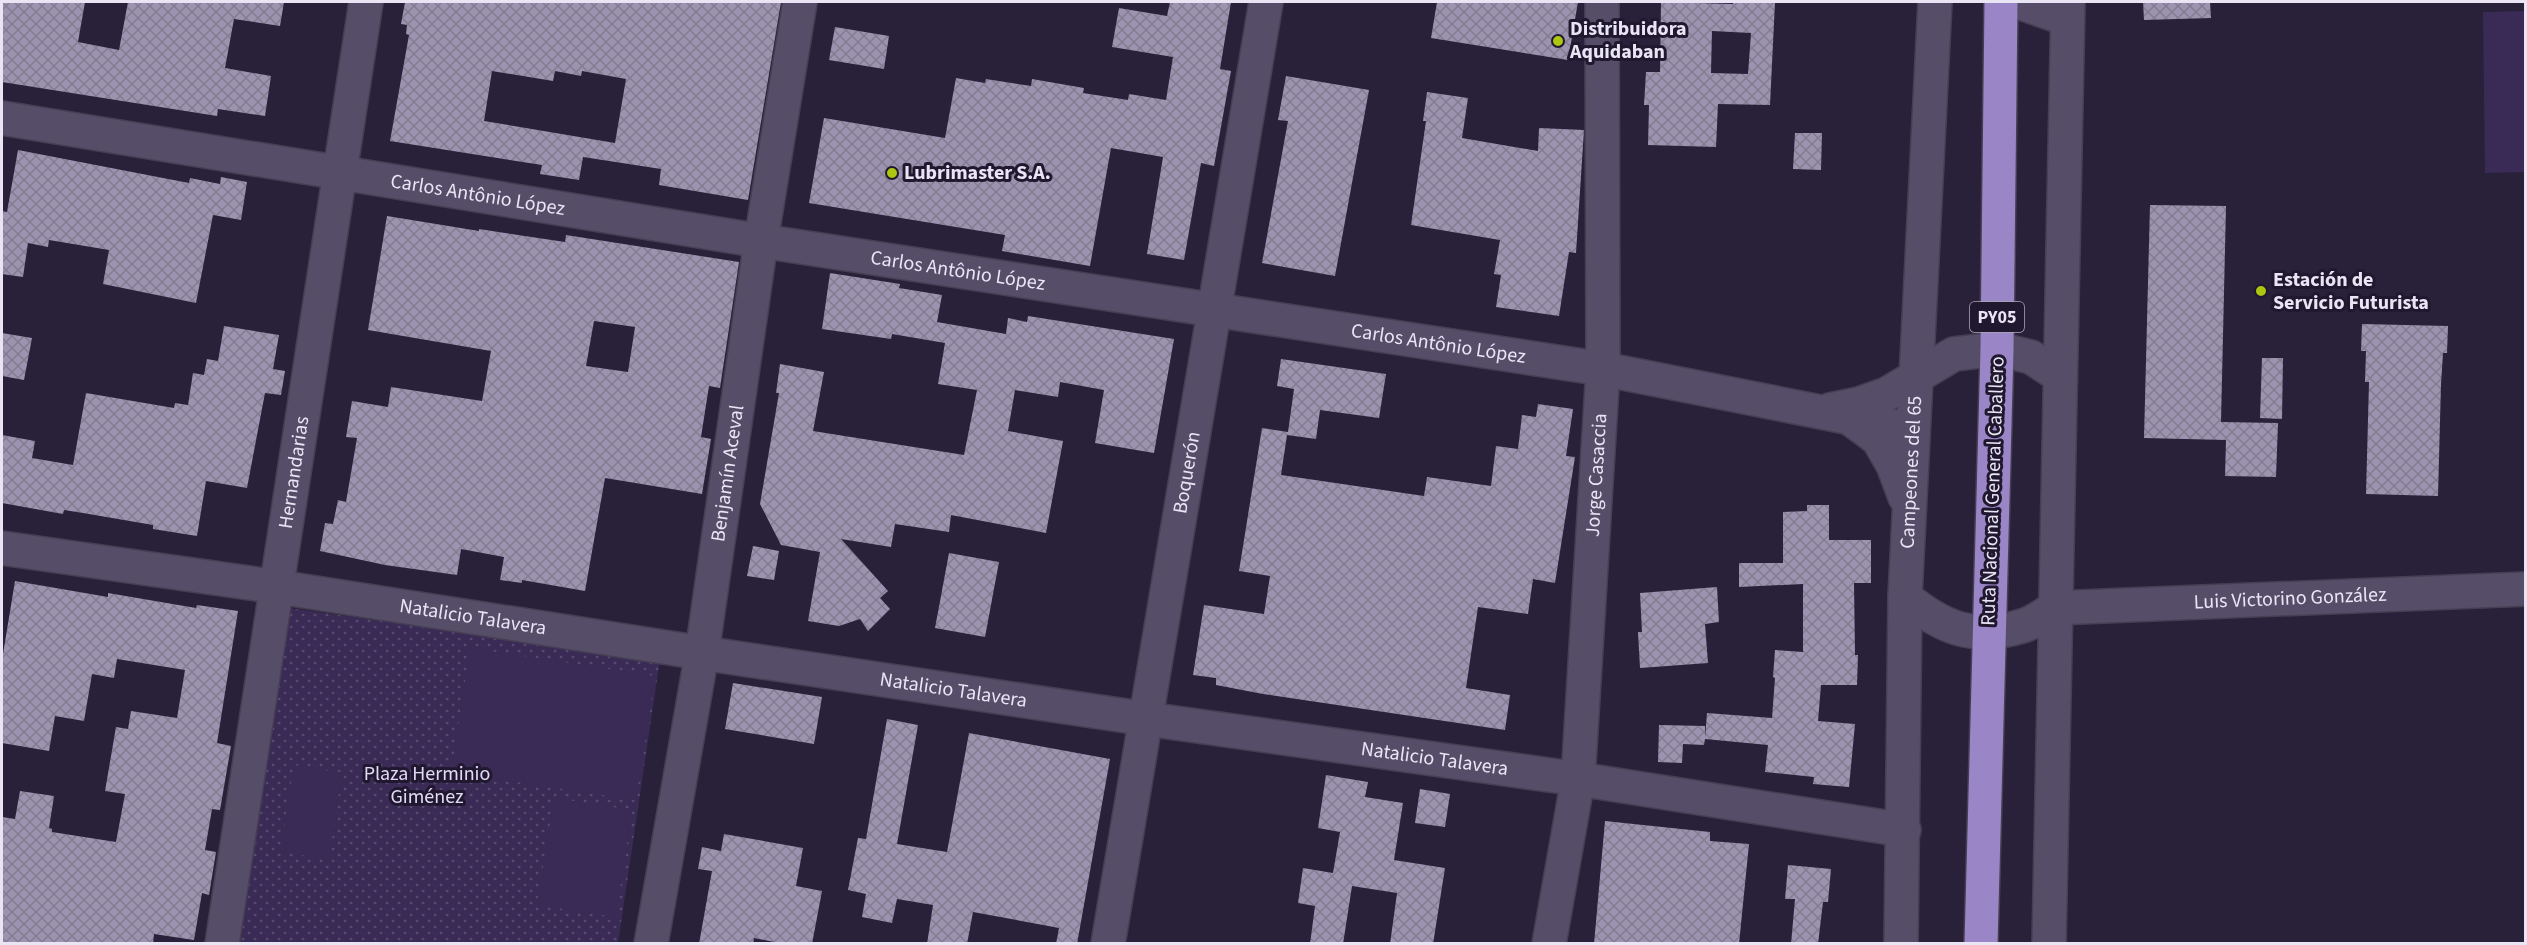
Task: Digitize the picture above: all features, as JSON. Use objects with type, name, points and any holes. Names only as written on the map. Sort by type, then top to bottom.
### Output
[{"type":"highway","name":"Ruta Nacional General Caballero","points":[[1981,944],[1997,349],[2001,2]]},
{"type":"street","name":"Hernandarias","points":[[222,944],[366,2]]},
{"type":"street","name":"Benjamín Aceval","points":[[651,944],[702,653],[761,241],[800,2]]},
{"type":"street","name":"Boquerón","points":[[1108,944],[1266,2]]},
{"type":"street","name":"Jorge Casaccia","points":[[1549,944],[1578,779],[1603,369],[1602,2]]},
{"type":"street","name":"Campeones del 65","points":[[1901,944],[1905,597],[1935,2]]},
{"type":"street","points":[[2018,2],[2067,10],[2049,944]]},
{"type":"street","name":"Carlos Antônio López","points":[[2,118],[761,241],[1603,369],[1912,430]]},
{"type":"street","points":[[1834,415],[1887,394],[1954,354],[1997,349],[2031,357],[2060,376]]},
{"type":"street","points":[[1834,415],[1878,439],[1893,465],[1909,507]]},
{"type":"street","name":"Natalicio Talavera","points":[[2,548],[278,586],[702,653],[1147,719],[1578,779],[1904,830]]},
{"type":"street","name":"Luis Victorino González","points":[[2055,608],[2526,589]]},
{"type":"street","points":[[1905,597],[1929,617],[1957,629],[1989,633],[2024,626],[2055,608]]},
{"type":"green space","points":[[2525,11],[2525,172],[2485,173],[2483,12]]},
{"type":"green space","name":"Plaza Herminio Giménez","points":[[288,608],[660,659],[618,943],[240,944]]},
{"type":"green space","points":[[470,648],[655,676],[636,800],[451,772]]},
{"type":"green space","points":[[294,765],[342,773],[329,859],[280,852]]},
{"type":"green space","points":[[554,798],[632,810],[616,917],[537,905]]},
{"type":"building","points":[[2,2],[85,2],[78,42],[119,50],[128,2],[284,2],[280,26],[234,19],[225,68],[271,76],[265,116],[218,109],[217,116],[2,82]]},
{"type":"building","points":[[405,2],[781,2],[748,200],[659,185],[661,169],[583,157],[579,180],[540,174],[542,165],[390,141],[409,35],[406,34],[407,25],[401,24]],"holes":[[[492,71],[553,81],[555,71],[581,76],[582,71],[626,79],[615,143],[484,121]]]},
{"type":"building","points":[[1170,2],[1231,2],[1220,69],[1231,71],[1214,166],[1201,163],[1184,260],[1147,254],[1163,157],[1111,148],[1090,266],[1002,251],[1005,235],[809,203],[824,118],[945,138],[956,78],[985,83],[986,79],[1031,86],[1032,79],[1084,88],[1083,93],[1128,100],[1129,94],[1166,100],[1173,57],[1112,47],[1119,8],[1167,16]]},
{"type":"building","points":[[1437,2],[1578,2],[1568,60],[1431,38]]},
{"type":"building","points":[[1661,2],[1733,4],[1733,2],[1775,2],[1770,105],[1718,104],[1716,147],[1648,145],[1649,105],[1644,105],[1646,72],[1660,72]],"holes":[[[1712,31],[1751,33],[1748,74],[1711,73]]]},
{"type":"building","points":[[2143,2],[2210,2],[2211,18],[2144,20]]},
{"type":"building","points":[[835,27],[889,36],[884,69],[829,60]]},
{"type":"building","points":[[1286,76],[1369,90],[1335,276],[1262,263],[1288,121],[1278,120]]},
{"type":"building","points":[[1427,92],[1468,98],[1462,138],[1538,151],[1539,128],[1584,130],[1576,253],[1569,252],[1559,316],[1496,307],[1501,275],[1494,274],[1500,240],[1411,225],[1426,121],[1423,121]]},
{"type":"building","points":[[1795,133],[1822,133],[1821,170],[1793,169]]},
{"type":"building","points":[[18,150],[189,183],[190,178],[220,184],[221,177],[247,182],[241,220],[213,215],[196,303],[103,284],[109,250],[49,240],[48,247],[28,243],[23,277],[2,274],[2,211],[7,212]]},
{"type":"building","points":[[2150,205],[2226,206],[2221,422],[2278,423],[2276,477],[2225,476],[2226,440],[2144,438]]},
{"type":"building","points":[[387,216],[565,242],[566,235],[739,262],[720,388],[709,386],[701,437],[711,439],[702,494],[605,478],[585,591],[522,580],[522,583],[500,580],[504,557],[461,549],[457,575],[385,565],[320,551],[325,523],[333,524],[338,500],[346,502],[357,438],[346,437],[352,401],[388,407],[391,387],[482,401],[491,351],[368,330]],"holes":[[[594,321],[635,327],[628,372],[586,366]]]},
{"type":"building","points":[[830,273],[900,284],[899,288],[942,295],[937,322],[1006,334],[1008,318],[1027,322],[1028,316],[1174,339],[1154,453],[1095,443],[1104,390],[1060,382],[1058,397],[1015,390],[1008,431],[1063,441],[1046,533],[951,515],[949,532],[895,524],[891,547],[841,539],[888,591],[880,598],[890,609],[868,631],[860,619],[839,626],[808,621],[820,552],[781,545],[760,504],[779,393],[776,393],[780,364],[824,372],[813,431],[964,455],[977,390],[938,384],[945,343],[892,334],[891,339],[822,329]]},
{"type":"building","points":[[2362,324],[2448,326],[2447,353],[2443,353],[2441,384],[2438,496],[2366,494],[2369,382],[2365,382],[2366,351],[2361,351]]},
{"type":"building","points":[[224,326],[279,335],[273,369],[285,371],[281,395],[265,393],[247,488],[206,481],[197,536],[153,529],[153,525],[83,513],[64,510],[63,514],[2,503],[2,435],[35,441],[32,458],[73,465],[86,393],[174,408],[175,403],[188,405],[193,373],[204,375],[207,359],[218,361]]},
{"type":"building","points":[[2,333],[32,338],[24,380],[2,376]]},
{"type":"building","points":[[2262,358],[2283,358],[2282,419],[2260,418]]},
{"type":"building","points":[[1281,359],[1386,374],[1379,418],[1320,410],[1316,439],[1287,435],[1281,475],[1424,496],[1427,477],[1491,486],[1496,446],[1518,449],[1522,415],[1536,417],[1538,404],[1573,409],[1566,456],[1575,457],[1555,583],[1533,579],[1528,614],[1478,607],[1466,688],[1510,695],[1505,730],[1263,694],[1216,685],[1216,678],[1193,675],[1204,605],[1264,614],[1270,576],[1239,571],[1262,428],[1288,432],[1294,389],[1277,386]]},
{"type":"building","points":[[1807,505],[1829,505],[1829,540],[1871,540],[1871,583],[1854,583],[1855,655],[1858,655],[1857,685],[1821,685],[1818,721],[1855,724],[1849,787],[1813,784],[1814,777],[1765,772],[1768,745],[1705,739],[1704,745],[1683,744],[1682,763],[1658,762],[1659,725],[1705,726],[1705,738],[1707,713],[1772,718],[1775,650],[1803,652],[1803,584],[1739,587],[1739,563],[1783,563],[1783,512],[1807,511]]},
{"type":"building","points":[[753,546],[779,551],[774,580],[747,576]]},
{"type":"building","points":[[949,553],[999,562],[985,637],[935,628]]},
{"type":"building","points":[[15,581],[108,597],[108,593],[196,608],[197,605],[238,611],[217,743],[231,746],[220,810],[212,809],[205,850],[216,852],[209,895],[202,893],[194,940],[154,934],[153,944],[2,944],[2,817],[15,819],[20,791],[54,796],[49,828],[52,832],[116,842],[125,794],[105,791],[116,727],[128,729],[131,711],[177,718],[185,670],[117,659],[114,678],[92,674],[84,721],[55,716],[49,751],[2,743],[2,660]]},
{"type":"building","points":[[1717,587],[1719,622],[1705,624],[1708,663],[1640,668],[1638,632],[1642,632],[1640,593]]},
{"type":"building","points":[[733,683],[822,697],[814,744],[725,729]]},
{"type":"building","points":[[887,719],[918,725],[897,844],[947,852],[969,733],[1110,759],[1077,944],[1056,944],[1059,928],[973,912],[967,944],[927,944],[933,905],[897,899],[892,923],[862,917],[866,894],[848,890],[858,838],[866,839]]},
{"type":"building","points":[[1326,775],[1368,782],[1365,797],[1403,803],[1394,860],[1445,868],[1433,944],[1390,944],[1397,893],[1352,886],[1343,944],[1310,944],[1315,906],[1298,903],[1303,868],[1333,873],[1340,832],[1318,828]]},
{"type":"building","points":[[1420,789],[1450,794],[1445,827],[1415,823]]},
{"type":"building","points":[[1605,821],[1710,832],[1710,841],[1749,844],[1739,944],[1594,944]]},
{"type":"building","points":[[724,834],[803,848],[796,886],[822,891],[812,944],[784,944],[754,938],[753,944],[699,944],[712,871],[698,869],[702,847],[721,851]]},
{"type":"building","points":[[1788,865],[1831,869],[1828,902],[1823,902],[1818,944],[1791,944],[1795,899],[1785,899]]},
{"type":"place","name":"Distribuidora Aquidaban","points":[[1558,41]]},
{"type":"place","name":"Lubrimaster S.A.","points":[[892,173]]},
{"type":"place","name":"Estación de Servicio Futurista","points":[[2261,291]]}]
